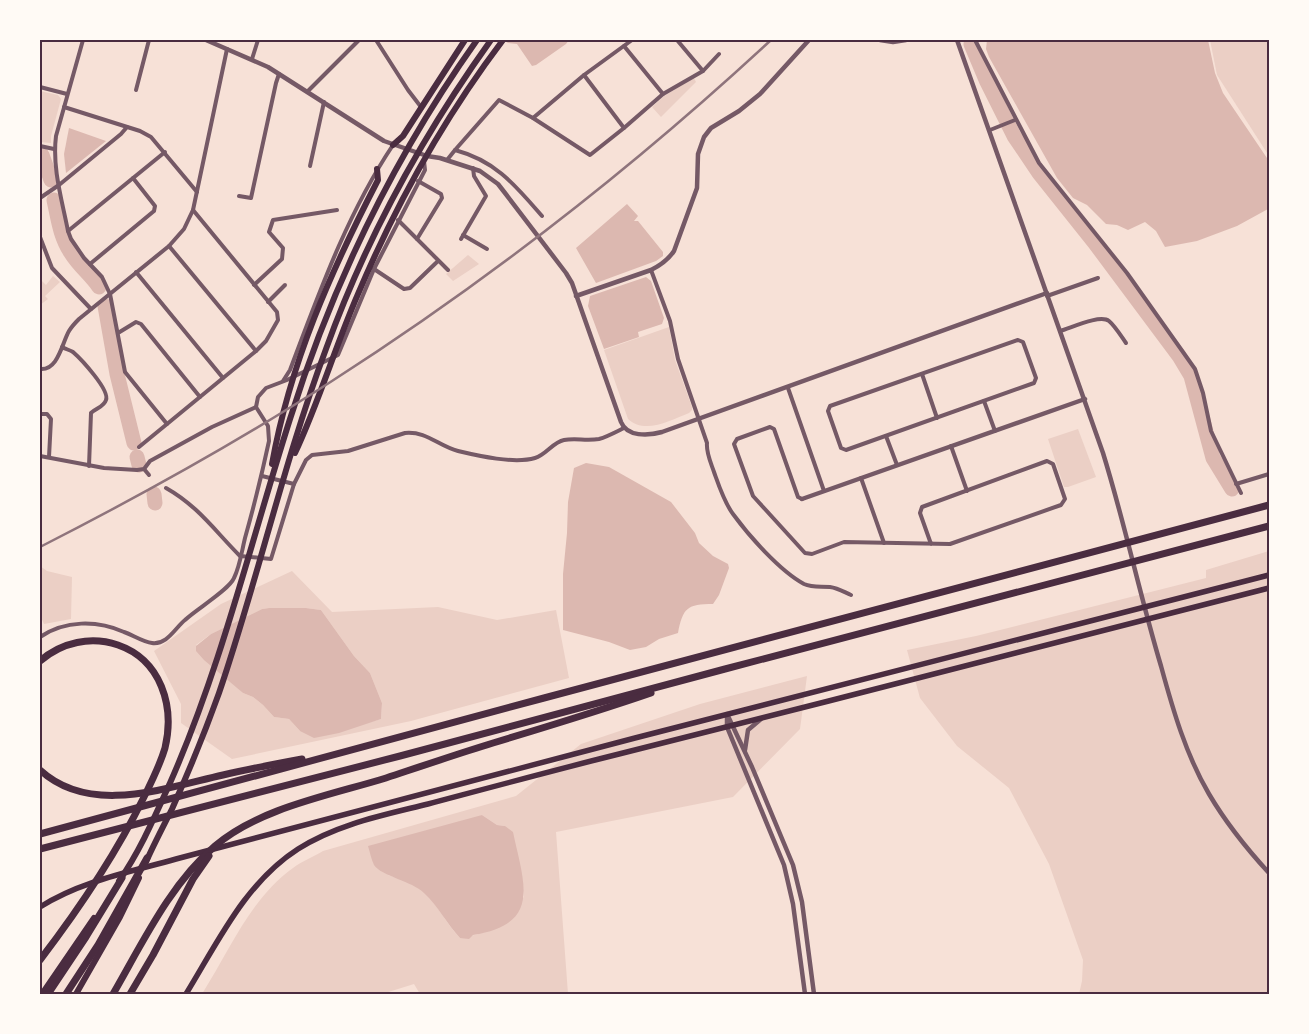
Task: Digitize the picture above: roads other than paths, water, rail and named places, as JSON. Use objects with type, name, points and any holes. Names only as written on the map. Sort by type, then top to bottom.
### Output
[{"type":"highway","points":[[393,145],[403,136],[465,40]]},
{"type":"highway","points":[[48,994],[86,937],[142,843],[183,751],[210,682],[239,591],[267,492],[316,343],[356,246],[401,158],[435,101],[477,40]]},
{"type":"highway","points":[[66,994],[103,937],[158,838],[192,762],[219,692],[323,356],[366,250],[428,135],[491,40]]},
{"type":"highway","points":[[285,475],[308,426],[357,295],[392,220],[425,158],[466,93],[503,40]]},
{"type":"highway","points":[[267,492],[281,418],[304,345],[325,291],[355,224],[378,180],[377,169]]},
{"type":"highway","points":[[40,834],[1269,505]]},
{"type":"highway","points":[[40,849],[400,756],[1269,526]]},
{"type":"highway","points":[[40,661],[54,651],[69,644],[96,641],[123,647],[147,663],[161,685],[168,710],[165,747],[156,771],[115,850],[40,960]]},
{"type":"highway","points":[[113,994],[181,882],[202,857],[239,829],[282,810],[589,714],[725,669]]},
{"type":"highway","points":[[40,770],[51,780],[71,790],[95,795],[124,794],[156,791],[234,772],[368,746]]},
{"type":"highway","points":[[130,994],[201,867],[218,846],[239,829]]},
{"type":"highway","points":[[76,994],[120,917],[147,858]]},
{"type":"highway","points":[[42,994],[122,878]]},
{"type":"highway","points":[[40,952],[83,898]]},
{"type":"main road","points":[[40,907],[73,889],[104,879],[727,714],[1269,575]]},
{"type":"main road","points":[[186,994],[246,897],[286,857],[321,836],[375,818],[564,768],[1269,588]]},
{"type":"street","points":[[83,40],[67,94],[54,149],[68,231],[71,240],[102,277],[110,294],[125,372],[167,424]]},
{"type":"street","points":[[136,90],[149,40]]},
{"type":"street","points":[[206,40],[252,59],[279,74],[384,141],[425,158],[447,160],[473,168],[498,184],[566,273],[624,428],[630,432],[656,434],[1047,294],[1098,278]]},
{"type":"street","points":[[252,59],[258,40]]},
{"type":"street","points":[[308,92],[359,40]]},
{"type":"street","points":[[376,40],[421,107]]},
{"type":"street","points":[[533,118],[584,75],[632,40]]},
{"type":"street","points":[[677,40],[702,71]]},
{"type":"street","points":[[576,296],[661,266],[674,251],[697,188],[698,154],[704,137],[711,128],[744,107],[760,94],[809,40]]},
{"type":"street","points":[[880,40],[893,42],[906,40]]},
{"type":"street","points":[[958,40],[1085,399],[1114,489],[1147,619],[1185,743],[1209,794],[1231,828],[1269,873]]},
{"type":"street","points":[[975,40],[1039,163],[1127,273],[1195,369],[1203,393],[1210,432],[1241,493]]},
{"type":"street","points":[[624,46],[663,94]]},
{"type":"street","points":[[40,369],[45,369],[52,365],[72,326],[169,246],[184,228],[197,192],[227,49]]},
{"type":"street","points":[[447,160],[499,100],[533,118],[590,155],[663,94],[702,71],[719,54]]},
{"type":"street","points":[[239,196],[251,198],[279,74]]},
{"type":"street","points":[[584,75],[624,128]]},
{"type":"street","points":[[40,87],[67,94]]},
{"type":"street","points":[[310,166],[324,102]]},
{"type":"street","points":[[64,107],[127,126],[151,137],[197,192]]},
{"type":"street","points":[[989,130],[1015,120]]},
{"type":"street","points":[[40,198],[59,185],[121,134],[127,126]]},
{"type":"street","points":[[282,381],[290,370],[330,266],[366,188],[393,145]]},
{"type":"street","points":[[40,146],[54,149]]},
{"type":"street","points":[[455,150],[477,156],[504,174],[542,216]]},
{"type":"street","points":[[68,231],[165,152]]},
{"type":"street","points":[[40,636],[63,626],[88,624],[115,628],[150,643],[163,642],[186,618],[234,580],[262,476],[269,441],[270,433],[256,407],[261,392],[271,385],[287,380],[338,355],[374,269],[425,170],[425,158]]},
{"type":"street","points":[[473,168],[474,176],[486,196],[462,237],[488,250]]},
{"type":"street","points":[[90,264],[154,211],[155,206],[133,178]]},
{"type":"street","points":[[416,239],[442,198],[441,194],[418,181]]},
{"type":"street","points":[[317,206],[319,213]]},
{"type":"street","points":[[139,448],[256,351],[266,341],[278,320],[277,312],[192,210]]},
{"type":"street","points":[[254,284],[282,259],[282,248],[269,232],[273,220],[337,210]]},
{"type":"street","points":[[398,220],[448,270]]},
{"type":"street","points":[[40,237],[52,268],[91,309]]},
{"type":"street","points":[[169,246],[256,351]]},
{"type":"street","points":[[374,269],[404,289],[410,288],[438,260]]},
{"type":"street","points":[[651,270],[670,321],[678,359],[707,443],[706,450],[720,488],[732,513],[776,563],[793,578],[806,585],[838,589],[851,595]]},
{"type":"street","points":[[136,272],[223,378]]},
{"type":"street","points":[[268,302],[285,285]]},
{"type":"street","points":[[1060,331],[1104,318],[1110,322],[1126,343]]},
{"type":"street","points":[[118,332],[136,322],[141,324],[200,397]]},
{"type":"street","points":[[1021,340],[1036,378],[1034,383],[984,401],[846,450],[841,448],[828,411],[829,408],[1021,340]]},
{"type":"street","points":[[62,347],[72,351],[101,384],[107,394],[103,405],[91,413],[89,466]]},
{"type":"street","points":[[922,374],[937,418]]},
{"type":"street","points":[[788,388],[824,491]]},
{"type":"street","points":[[931,544],[920,513],[922,507],[1048,461],[1053,464],[1065,498],[1061,505],[950,544],[931,544],[844,542],[812,554],[805,553],[751,492],[734,444],[737,439],[770,427],[774,429],[798,497],[802,499],[1085,399]]},
{"type":"street","points":[[984,401],[995,431]]},
{"type":"street","points":[[40,456],[112,469],[144,469],[150,462],[165,453],[212,427],[256,407]]},
{"type":"street","points":[[40,414],[47,414],[51,419],[49,457]]},
{"type":"street","points":[[166,488],[191,505],[220,533],[240,556],[271,559],[294,484],[306,460],[312,456],[348,451],[405,433],[414,432],[424,435],[448,448],[460,451],[500,458],[524,459],[535,458],[543,454],[562,440],[596,440],[624,428]]},
{"type":"street","points":[[886,436],[897,465]]},
{"type":"street","points":[[951,446],[967,490]]},
{"type":"street","points":[[144,469],[149,475]]},
{"type":"street","points":[[1236,484],[1269,474]]},
{"type":"street","points":[[262,476],[294,484]]},
{"type":"street","points":[[862,478],[884,543]]},
{"type":"street","points":[[727,714],[730,727],[777,847],[789,883],[805,994]]},
{"type":"street","points":[[745,752],[748,730],[762,718]]},
{"type":"street","points":[[730,727],[745,752],[793,866],[802,902],[814,994]]},
{"type":"waterway","points":[[971,44],[987,82],[1014,136],[1039,173],[1094,242],[1179,356],[1191,376],[1213,458],[1232,489]]},
{"type":"waterway","points":[[42,155],[51,180]]},
{"type":"waterway","points":[[54,200],[67,247],[99,287]]},
{"type":"waterway","points":[[105,306],[117,374],[134,443]]},
{"type":"waterway","points":[[137,457],[139,465]]},
{"type":"waterway","points":[[154,494],[155,503]]},
{"type":"railway","points":[[40,547],[225,447],[390,343],[504,262],[559,220],[667,132],[771,40]]}]
